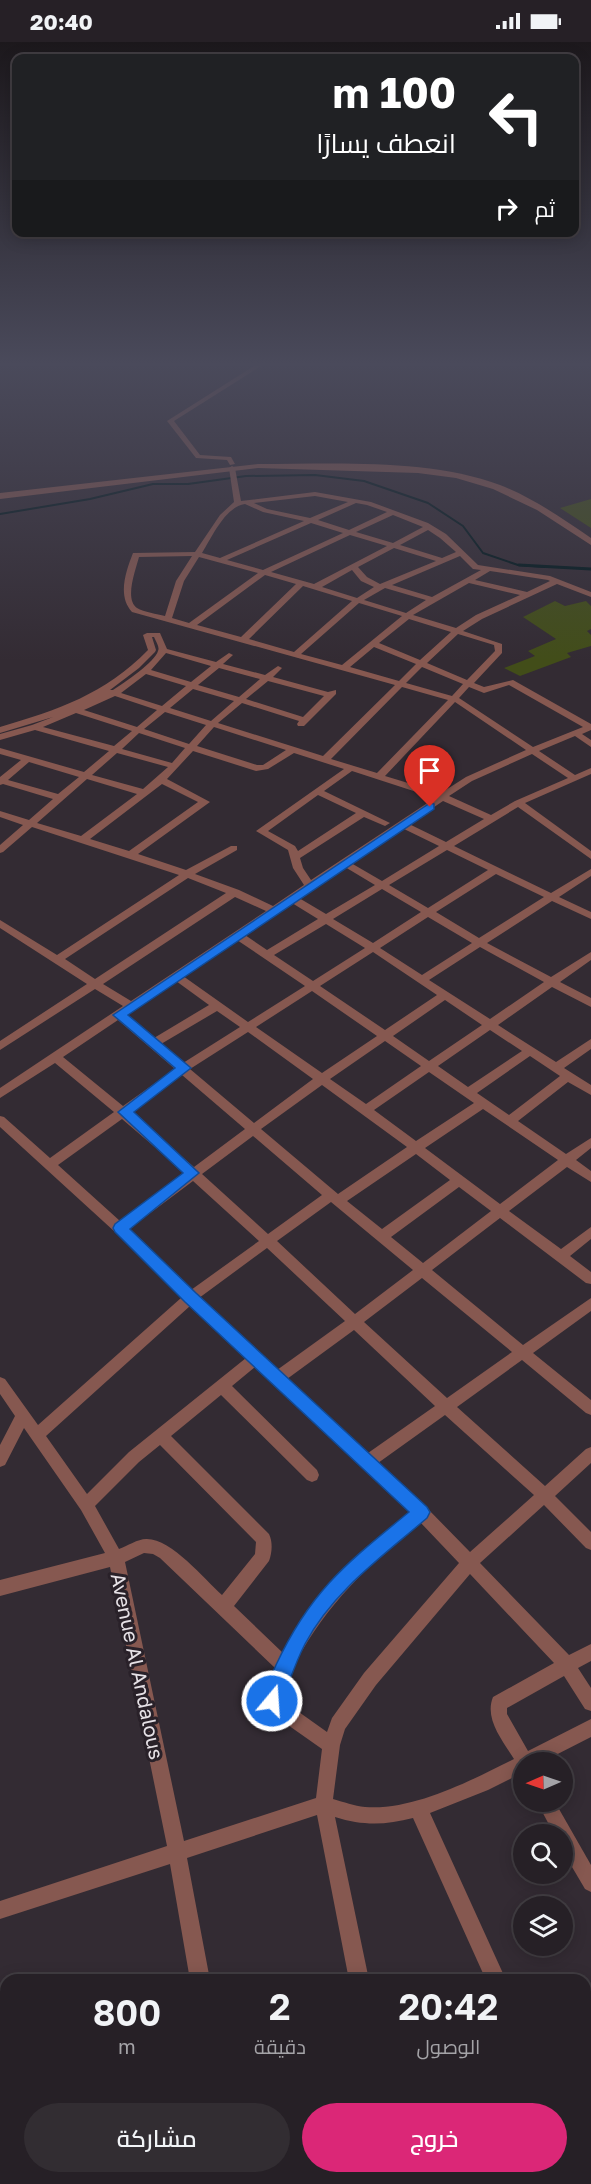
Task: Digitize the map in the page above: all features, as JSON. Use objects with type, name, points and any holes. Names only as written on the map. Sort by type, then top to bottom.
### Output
[{"type":"street","points":[[230,461],[238,503]]},
{"type":"street","points":[[0,494],[233,469],[319,466],[438,472],[496,488],[540,508],[585,532],[591,542]]},
{"type":"street","points":[[168,619],[180,581],[222,516],[238,503],[315,494],[357,500],[428,527],[443,536],[472,565],[487,570],[556,580],[591,595]]},
{"type":"street","points":[[219,561],[357,500]]},
{"type":"street","points":[[248,503],[265,511],[310,520],[441,560]]},
{"type":"street","points":[[191,625],[266,572],[393,512]]},
{"type":"street","points":[[315,587],[428,527]]},
{"type":"street","points":[[295,655],[357,601],[382,586],[460,553]]},
{"type":"street","points":[[379,777],[452,699],[469,682],[500,648],[496,643],[266,572],[198,554],[136,555],[127,602],[135,610],[452,699],[476,710],[535,750],[591,782]]},
{"type":"street","points":[[353,567],[364,579],[433,600]]},
{"type":"street","points":[[344,668],[407,616],[487,570]]},
{"type":"street","points":[[325,759],[399,684],[457,631],[556,580]]},
{"type":"street","points":[[469,581],[526,594]]},
{"type":"street","points":[[243,640],[302,583]]},
{"type":"street","points":[[110,692],[152,651],[147,635],[156,634],[163,650]]},
{"type":"street","points":[[374,644],[488,690],[510,682],[591,727]]},
{"type":"street","points":[[144,671],[240,700],[302,722],[333,692],[163,650]]},
{"type":"street","points":[[0,737],[35,727],[110,692],[144,671],[163,650]]},
{"type":"street","points":[[0,850],[139,729],[229,655]]},
{"type":"street","points":[[81,841],[160,780],[211,725],[278,668]]},
{"type":"street","points":[[110,692],[291,751],[325,759],[443,797],[491,819]]},
{"type":"street","points":[[0,730],[73,709],[191,745],[256,768],[265,767],[291,751]]},
{"type":"street","points":[[35,727],[173,766]]},
{"type":"street","points":[[0,1094],[479,774],[591,727]]},
{"type":"street","points":[[576,733],[591,744]]},
{"type":"street","points":[[0,751],[145,792]]},
{"type":"street","points":[[0,781],[27,759]]},
{"type":"street","points":[[311,886],[298,868],[297,856],[292,848],[261,831],[351,768]]},
{"type":"street","points":[[268,954],[518,803],[582,775]]},
{"type":"street","points":[[130,855],[205,802],[160,780]]},
{"type":"street","points":[[0,781],[61,798]]},
{"type":"street","points":[[319,792],[385,823]]},
{"type":"street","points":[[518,803],[591,856]]},
{"type":"street","points":[[297,856],[363,813]]},
{"type":"street","points":[[0,814],[187,874],[235,892],[275,912]]},
{"type":"street","points":[[403,825],[554,896],[591,916]]},
{"type":"street","points":[[58,959],[187,874],[234,848]]},
{"type":"street","points":[[345,863],[480,942],[591,1003]]},
{"type":"street","points":[[50,1165],[184,1068],[496,869]]},
{"type":"street","points":[[421,980],[591,872]]},
{"type":"street","points":[[0,1046],[235,892]]},
{"type":"street","points":[[293,899],[372,947],[591,1091]]},
{"type":"street","points":[[0,923],[132,1007]]},
{"type":"street","points":[[238,935],[591,1177]]},
{"type":"street","points":[[366,1110],[591,955]]},
{"type":"street","points":[[177,977],[417,1147],[591,1279]]},
{"type":"street","points":[[120,1228],[321,1079],[444,995]]},
{"type":"street","points":[[153,1044],[218,1005]]},
{"type":"street","points":[[119,1015],[334,1197],[591,1409]]},
{"type":"street","points":[[556,1068],[591,1043]]},
{"type":"street","points":[[469,1092],[530,1051]]},
{"type":"street","points":[[55,1057],[125,1112],[269,1240],[445,1407],[546,1495],[591,1543]]},
{"type":"street","points":[[510,1121],[568,1076]]},
{"type":"street","points":[[36,1436],[190,1298],[269,1240],[484,1102]]},
{"type":"street","points":[[0,1120],[120,1228],[190,1298],[278,1377],[421,1512],[567,1665],[591,1703]]},
{"type":"street","points":[[278,1377],[425,1272],[499,1210],[591,1142]]},
{"type":"street","points":[[382,1236],[459,1180]]},
{"type":"street","points":[[561,1256],[591,1232]]},
{"type":"street","points":[[367,1462],[591,1304]]},
{"type":"street","points":[[86,1505],[160,1435],[256,1358]]},
{"type":"street","name":"Avenue Al Andalous","points":[[0,1383],[86,1505],[116,1558],[177,1852],[199,1974]]},
{"type":"street","points":[[221,1385],[312,1475]]},
{"type":"street","points":[[0,1460],[22,1417]]},
{"type":"street","points":[[160,1435],[264,1539],[263,1556],[223,1607]]},
{"type":"street","points":[[358,1974],[324,1804],[331,1745],[345,1710],[470,1562],[591,1454]]},
{"type":"street","points":[[331,1745],[274,1705],[273,1693],[310,1618],[326,1597],[347,1575],[421,1512]]},
{"type":"street","points":[[0,1588],[116,1558],[144,1546],[159,1548],[285,1666]]},
{"type":"street","points":[[519,1752],[499,1716],[499,1703],[591,1652]]},
{"type":"street","points":[[544,1752],[591,1728]]},
{"type":"street","points":[[0,1910],[324,1804],[348,1813],[371,1816],[418,1808],[462,1792],[513,1767]]},
{"type":"street","points":[[418,1808],[493,1974]]},
{"type":"street","points":[[552,1812],[591,1883]]},
{"type":"green space","points":[[591,499],[591,528],[560,508]]},
{"type":"green space","points":[[555,601],[565,606],[586,601],[591,606],[591,629],[587,631],[591,635],[591,646],[567,653],[571,657],[520,676],[504,668],[535,656],[528,651],[556,639],[523,617]]},
{"type":"waterway","points":[[0,514],[90,499],[153,484],[188,484],[246,476],[315,475],[364,481],[428,503],[463,526],[483,553],[518,565],[546,567]]},
{"type":"waterway","points":[[519,565],[591,569]]},
{"type":"route","points":[[272,1701],[273,1693],[299,1636],[326,1597],[347,1575],[421,1512],[278,1377],[190,1298],[120,1228],[192,1173],[125,1112],[184,1068],[119,1015],[430,807]]}]
